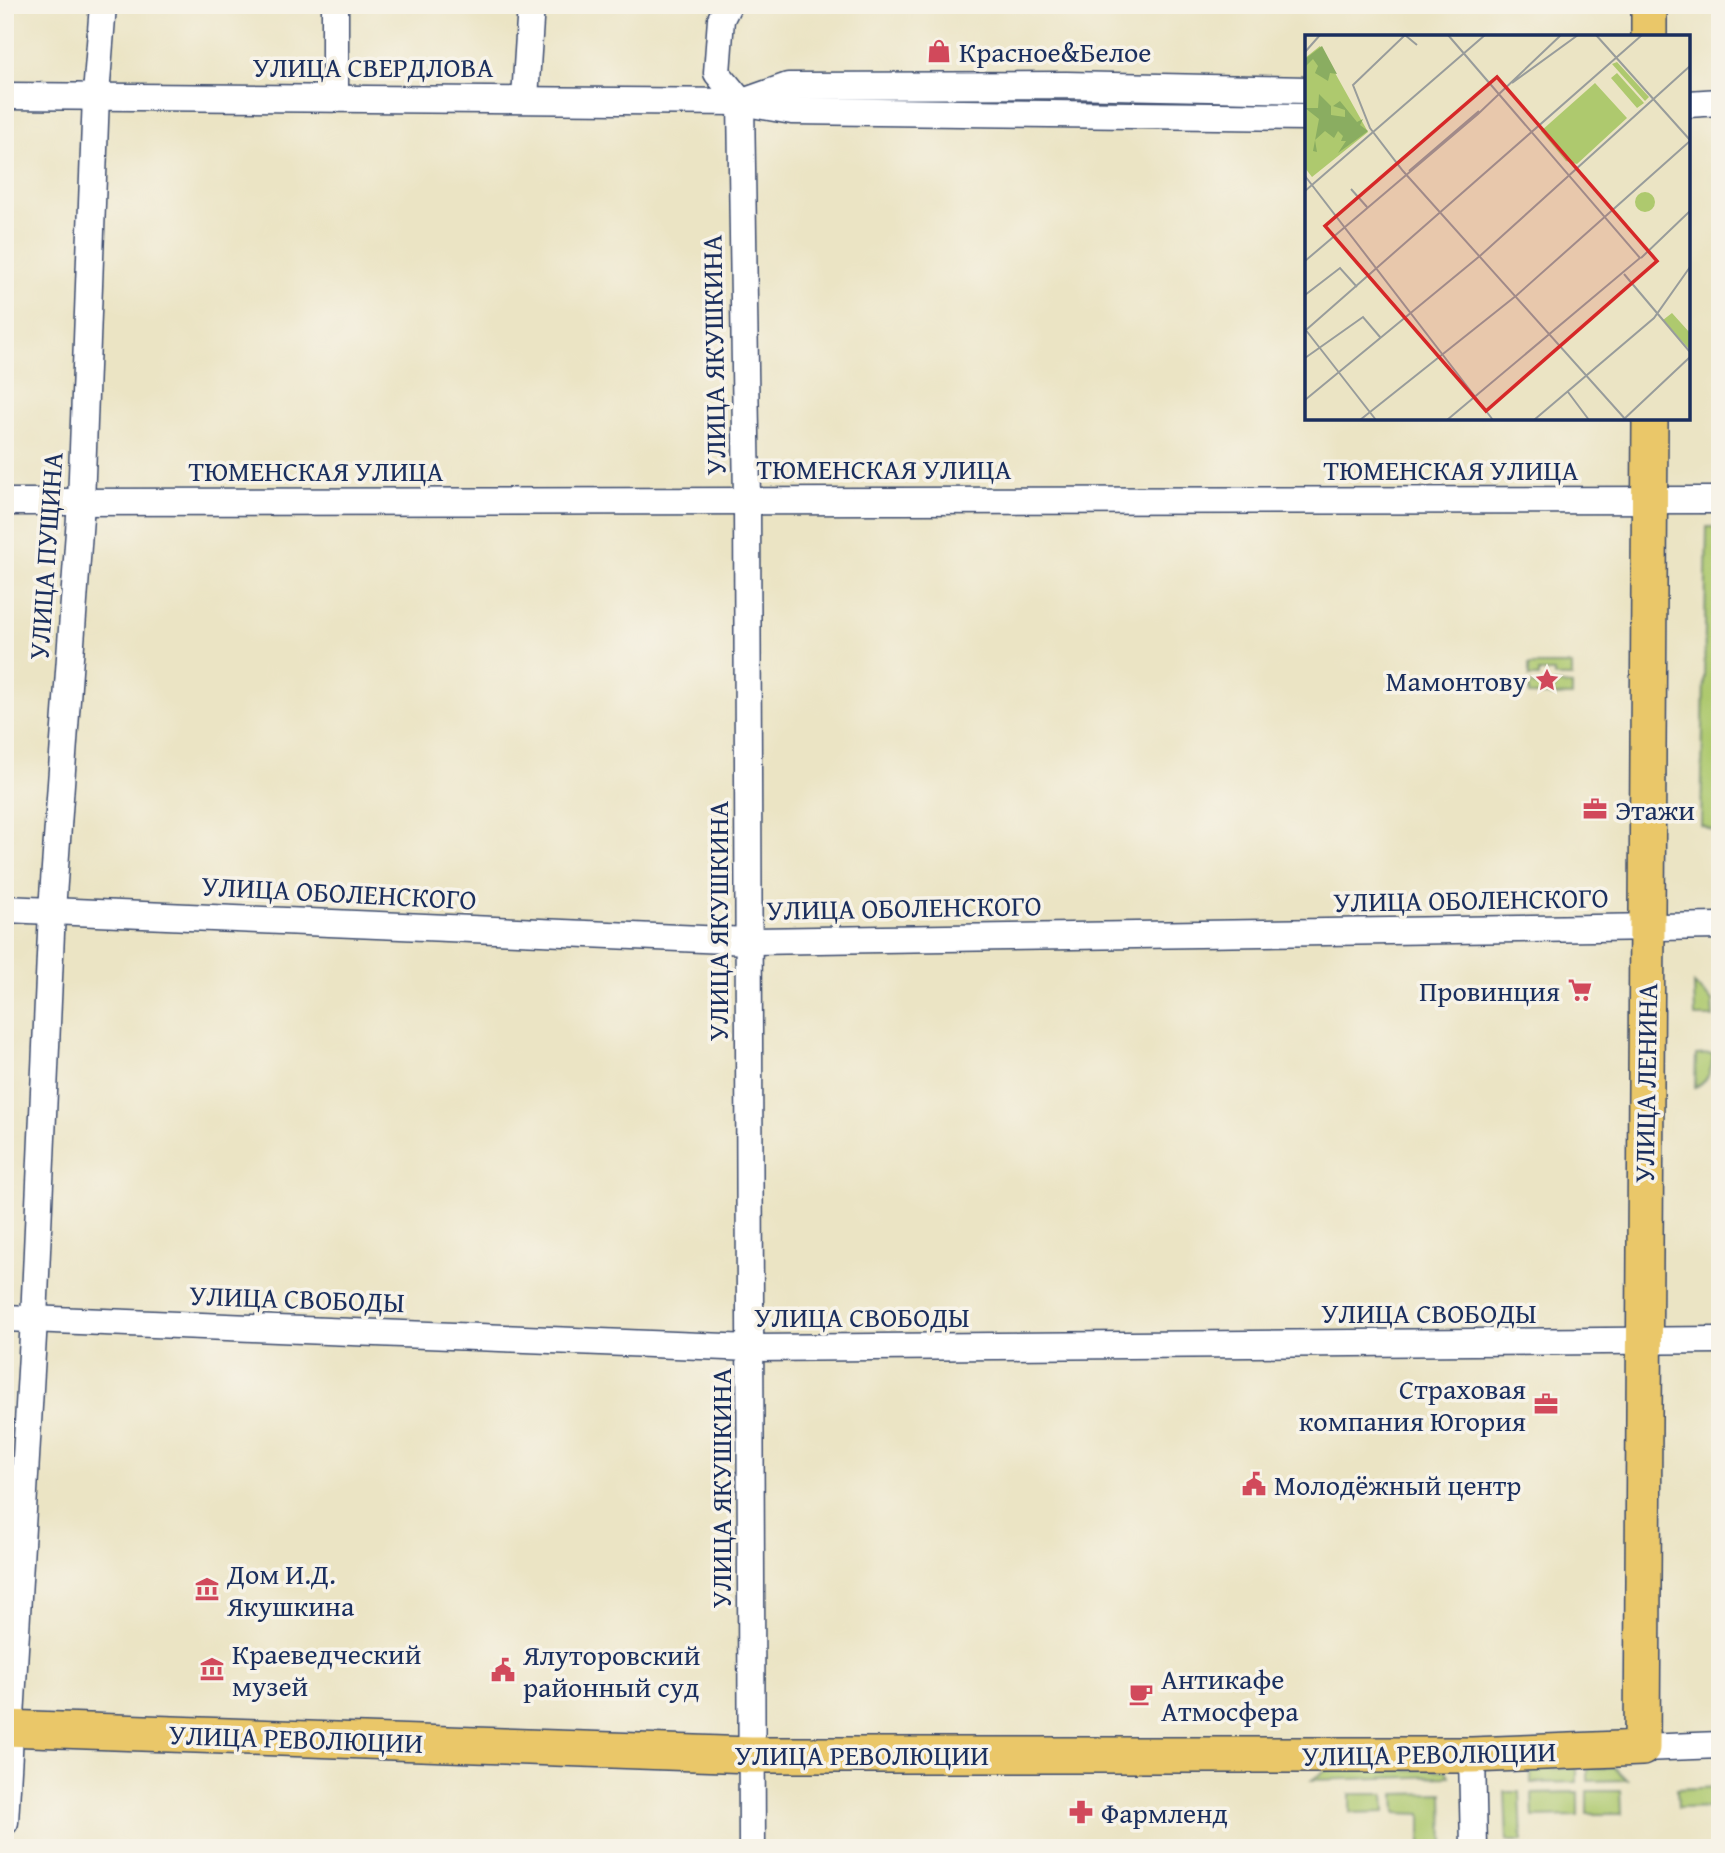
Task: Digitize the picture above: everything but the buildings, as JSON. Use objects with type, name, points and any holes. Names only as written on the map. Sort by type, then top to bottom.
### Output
[{"type":"main road","points":[[1649,5],[1649,35]]},
{"type":"main road","name":"УЛИЦА ЛЕНИНА","points":[[1642,1748],[1650,420]]},
{"type":"main road","name":"УЛИЦА РЕВОЛЮЦИИ","points":[[8,1728],[751,1755],[1472,1755],[1642,1748]]},
{"type":"street","name":"УЛИЦА ПУЩИНА","points":[[5,1822],[8,1728],[34,1319],[52,910],[81,503],[96,95],[103,5]]},
{"type":"street","points":[[335,5],[335,97]]},
{"type":"street","points":[[525,98],[531,5]]},
{"type":"street","points":[[728,5],[720,19],[717,73],[741,102]]},
{"type":"street","name":"УЛИЦА СВЕРДЛОВА","points":[[5,96],[525,98],[741,102],[792,111],[1301,117],[1300,90],[1008,85],[788,86],[741,102]]},
{"type":"street","points":[[1008,85],[1008,114]]},
{"type":"street","points":[[1125,116],[1126,86]]},
{"type":"street","name":"УЛИЦА ЯКУШКИНА","points":[[741,102],[747,500],[752,1848]]},
{"type":"street","points":[[1690,104],[1720,102]]},
{"type":"street","name":"ТЮМЕНСКАЯ УЛИЦА","points":[[5,502],[1720,500]]},
{"type":"street","name":"УЛИЦА ОБОЛЕНСКОГО","points":[[5,909],[748,941],[1720,926]]},
{"type":"street","name":"УЛИЦА СВОБОДЫ","points":[[5,1318],[751,1348],[1720,1340]]},
{"type":"street","name":"УЛИЦА РЕВОЛЮЦИИ","points":[[1642,1748],[1720,1745]]},
{"type":"street","points":[[1472,1755],[1474,1848]]},
{"type":"green space","points":[[1707,527],[1720,527],[1720,834],[1701,825]]},
{"type":"green space","points":[[1529,665],[1572,665],[1572,677],[1554,677],[1554,672],[1539,672],[1539,677],[1529,677]]},
{"type":"green space","points":[[1529,684],[1554,689],[1554,684],[1572,685],[1572,696],[1529,695]]},
{"type":"green space","points":[[1694,984],[1712,1001],[1713,1017],[1695,1017]]},
{"type":"green space","points":[[1713,1054],[1709,1074],[1704,1082],[1695,1087],[1696,1055]]},
{"type":"green space","points":[[1577,1768],[1577,1782],[1531,1783],[1531,1769]]},
{"type":"green space","points":[[1588,1768],[1615,1768],[1627,1780],[1588,1781]]},
{"type":"green space","points":[[1327,1769],[1446,1770],[1449,1776],[1312,1780]]},
{"type":"green space","points":[[1720,1787],[1720,1807],[1678,1808],[1677,1789]]},
{"type":"green space","points":[[1587,1791],[1621,1791],[1622,1814],[1587,1814]]},
{"type":"green space","points":[[1505,1792],[1520,1792],[1522,1841],[1507,1841]]},
{"type":"green space","points":[[1578,1792],[1578,1816],[1533,1817],[1532,1793]]},
{"type":"green space","points":[[1443,1793],[1444,1848],[1421,1848],[1421,1814],[1396,1813],[1395,1794]]},
{"type":"green space","points":[[1350,1794],[1384,1794],[1385,1812],[1350,1813]]},
{"type":"place","name":"Красное&Белое","points":[[939,51]]},
{"type":"place","name":"Мамонтову","points":[[1547,680]]},
{"type":"place","name":"Этажи","points":[[1595,809]]},
{"type":"place","name":"Провинция","points":[[1580,990]]},
{"type":"place","name":"Страховая компания Югория","points":[[1546,1404]]},
{"type":"place","name":"Молодёжный центр","points":[[1254,1484]]},
{"type":"place","name":"Дом И.Д. Якушкина","points":[[207,1589]]},
{"type":"place","name":"Краеведческий музей","points":[[212,1669]]},
{"type":"place","name":"Ялуторовский районный суд","points":[[503,1670]]},
{"type":"place","name":"Антикафе Атмосфера","points":[[1141,1694]]},
{"type":"place","name":"Фармленд","points":[[1081,1812]]}]
